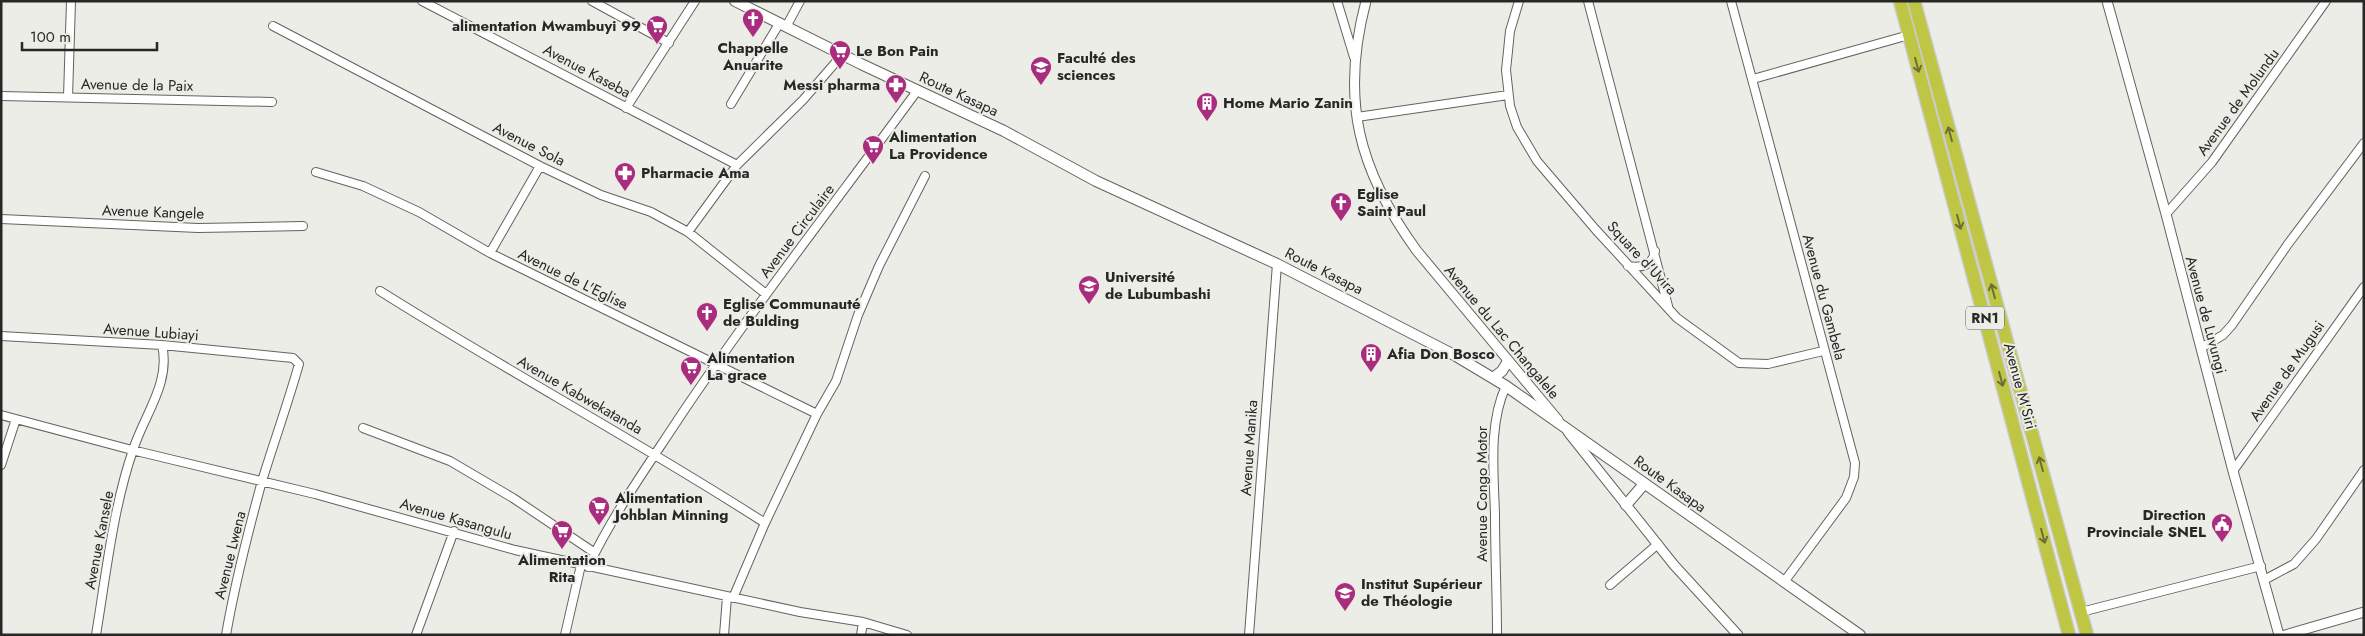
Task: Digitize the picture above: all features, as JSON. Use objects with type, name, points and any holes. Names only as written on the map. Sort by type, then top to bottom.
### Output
[{"type":"highway","name":"Avenue M'Siri","points":[[1900,1],[2069,635]]},
{"type":"highway","name":"Avenue M'Siri","points":[[1914,1],[2081,612]]},
{"type":"highway","name":"RN1","points":[[2081,612],[2087,635]]},
{"type":"main road","name":"Route Kasapa","points":[[735,1],[842,55],[1004,131],[1096,181],[1277,264],[1456,356],[1506,386],[1563,425],[1860,635]]},
{"type":"main road","points":[[1493,378],[1502,371],[1508,361]]},
{"type":"main road","points":[[1626,505],[1644,484]]},
{"type":"street","points":[[68,97],[71,1]]},
{"type":"street","name":"Avenue Kaseba","points":[[422,1],[738,165]]},
{"type":"street","points":[[592,1],[669,43]]},
{"type":"street","points":[[626,108],[695,1]]},
{"type":"street","points":[[731,104],[800,1]]},
{"type":"street","points":[[1337,1],[1354,57]]},
{"type":"street","name":"Avenue du Lac Changalele","points":[[1366,1],[1354,57],[1357,117],[1363,149],[1372,177],[1396,222],[1436,277],[1563,425],[1684,576],[1738,635]]},
{"type":"street","name":"Square d'Uvira","points":[[1519,1],[1510,31],[1508,51],[1508,95],[1517,127],[1537,161],[1628,266],[1669,308]]},
{"type":"street","name":"Square d'Uvira","points":[[1588,1],[1656,250],[1669,308]]},
{"type":"street","name":"Avenue du Gambela","points":[[1730,1],[1753,79],[1823,352],[1855,463],[1854,477],[1846,498],[1784,582]]},
{"type":"street","name":"Avenue de Luvungi","points":[[2107,1],[2166,214],[2233,472],[2279,635]]},
{"type":"street","name":"Avenue de Molundu","points":[[2166,214],[2212,162],[2326,1]]},
{"type":"street","name":"Avenue Sola","points":[[273,26],[540,166],[601,195],[651,212],[688,232],[766,294]]},
{"type":"street","points":[[1753,79],[1909,35]]},
{"type":"street","points":[[688,232],[738,165],[803,100],[842,55]]},
{"type":"street","name":"Avenue Circulaire","points":[[565,635],[584,566],[595,553],[654,455],[766,294],[917,91]]},
{"type":"street","points":[[1357,117],[1508,95]]},
{"type":"street","name":"Avenue de la Paix","points":[[1,96],[272,102]]},
{"type":"street","points":[[2201,348],[2223,335],[2232,325],[2288,244],[2364,143]]},
{"type":"street","points":[[490,253],[540,166]]},
{"type":"street","name":"Avenue de L'Eglise","points":[[316,172],[374,190],[420,212],[490,253],[816,414]]},
{"type":"street","points":[[724,635],[730,597],[816,414],[836,381],[858,315],[879,266],[926,176]]},
{"type":"street","name":"Avenue Kangele","points":[[1,219],[198,228],[303,226]]},
{"type":"street","points":[[1628,266],[1637,267],[1647,264],[1652,260],[1656,250]]},
{"type":"street","name":"Avenue Manika","points":[[1249,635],[1277,264]]},
{"type":"street","name":"Avenue de Mugusi","points":[[2233,472],[2364,287]]},
{"type":"street","name":"Avenue Kabwekatanda","points":[[380,292],[464,344],[683,470],[764,523]]},
{"type":"street","points":[[1669,308],[1684,324],[1739,363],[1768,364],[1823,352]]},
{"type":"street","name":"Avenue Lubiayi","points":[[1,336],[162,345],[293,358],[297,361]]},
{"type":"street","name":"Avenue Kansele","points":[[96,635],[116,522],[132,450],[165,370],[162,345]]},
{"type":"street","name":"Avenue Lwena","points":[[226,635],[234,588],[262,482],[299,364],[297,361]]},
{"type":"street","name":"Avenue Congo Motor","points":[[1497,635],[1494,478],[1496,421],[1497,407],[1506,386]]},
{"type":"street","name":"Avenue Kasangulu","points":[[1,415],[454,531],[515,550],[800,612],[864,622],[907,635]]},
{"type":"street","points":[[1,465],[16,419]]},
{"type":"street","points":[[363,428],[450,461],[513,498],[595,553]]},
{"type":"street","points":[[2264,580],[2294,564],[2316,539],[2364,470]]},
{"type":"street","points":[[416,635],[454,531]]},
{"type":"street","points":[[1610,585],[1658,544]]},
{"type":"street","points":[[2081,612],[2260,566]]},
{"type":"street","points":[[2286,635],[2364,612]]},
{"type":"street","points":[[861,635],[864,622]]},
{"type":"place","name":"Chappelle Anuarite","points":[[753,38]]},
{"type":"place","name":"alimentation Mwambuyi 99","points":[[657,45]]},
{"type":"place","name":"Le Bon Pain","points":[[840,70]]},
{"type":"place","name":"Faculté des sciences","points":[[1041,86]]},
{"type":"place","name":"Messi pharma","points":[[896,104]]},
{"type":"place","name":"Home Mario Zanin","points":[[1207,122]]},
{"type":"place","name":"Alimentation La Providence","points":[[873,165]]},
{"type":"place","name":"Pharmacie Ama","points":[[625,192]]},
{"type":"place","name":"Eglise Saint Paul","points":[[1341,222]]},
{"type":"place","name":"Université de Lubumbashi","points":[[1089,305]]},
{"type":"place","name":"Eglise Communauté de Bulding","points":[[707,332]]},
{"type":"place","name":"Afia Don Bosco","points":[[1371,373]]},
{"type":"place","name":"Alimentation La grace","points":[[691,386]]},
{"type":"place","name":"Alimentation Johblan Minning","points":[[599,526]]},
{"type":"place","name":"Direction Provinciale SNEL","points":[[2222,543]]},
{"type":"place","name":"Alimentation Rita","points":[[562,550]]},
{"type":"place","name":"Institut Supérieur de Théologie","points":[[1345,612]]}]
